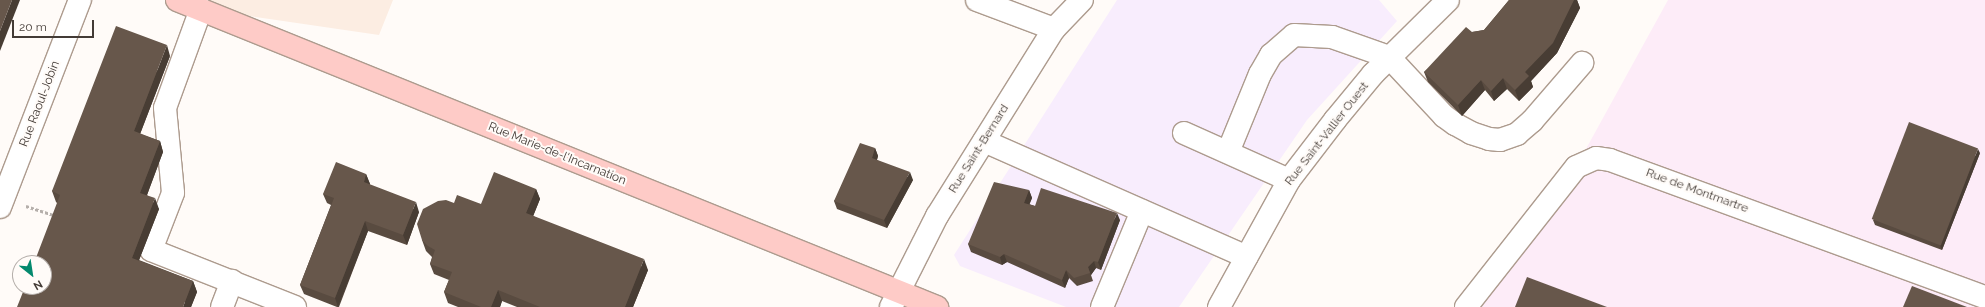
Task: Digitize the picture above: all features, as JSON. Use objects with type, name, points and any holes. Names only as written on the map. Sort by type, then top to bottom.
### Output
[{"type":"main road","name":"Rue Marie-de-l'Incarnation","points":[[177,0],[895,300],[937,307]]},
{"type":"street","name":"Rue Raoul-Jobin","points":[[2,203],[80,0]]},
{"type":"street","points":[[977,0],[1054,29]]},
{"type":"street","name":"Rue Saint-Bernard","points":[[895,300],[937,216],[1054,29],[1082,0]]},
{"type":"street","name":"Rue Saint-Vallier Ouest","points":[[1219,307],[1289,180],[1335,120],[1390,57],[1448,0]]},
{"type":"street","points":[[201,9],[165,108],[173,193],[151,250],[295,307]]},
{"type":"street","points":[[1228,152],[1260,74],[1271,55],[1294,36],[1332,37],[1390,57],[1444,116],[1471,133],[1489,139],[1500,140],[1517,134],[1524,129],[1582,62]]},
{"type":"street","points":[[1184,133],[1289,180]]},
{"type":"street","points":[[984,141],[1247,257]]},
{"type":"street","name":"Rue de Montmartre","points":[[1466,307],[1576,167],[1596,158],[1610,160],[1985,297]]},
{"type":"street","points":[[1102,307],[1142,210]]},
{"type":"street","points":[[222,307],[232,281]]},
{"type":"path","points":[[2,203],[60,218]]},
{"type":"shaded area","points":[[177,0],[393,0],[379,35],[201,9]]},
{"type":"shaded area","points":[[1117,0],[1379,0],[1397,21],[1307,120],[1179,307],[1066,307],[960,266],[954,255]]},
{"type":"shaded area","points":[[1668,0],[1985,0],[1985,307],[1466,307],[1576,167]]},
{"type":"building","points":[[0,0],[12,0],[0,31]]},
{"type":"building","points":[[1509,0],[1574,0],[1553,43],[1525,72],[1529,76],[1515,90],[1503,78],[1491,91],[1481,80],[1458,105],[1424,72],[1466,27],[1472,32],[1484,30]]},
{"type":"building","points":[[116,26],[167,45],[134,131],[160,141],[140,193],[155,198],[132,258],[193,281],[183,307],[17,307],[22,295],[52,295],[52,255],[37,255],[60,195],[52,191]]},
{"type":"building","points":[[1909,122],[1978,149],[1941,246],[1872,219]]},
{"type":"building","points":[[860,143],[875,148],[872,158],[910,172],[884,220],[834,201]]},
{"type":"building","points":[[336,162],[366,174],[364,182],[416,202],[403,235],[365,221],[335,298],[300,285],[334,198],[323,194]]},
{"type":"building","points":[[494,172],[536,189],[526,213],[644,259],[625,307],[540,307],[498,290],[491,307],[481,307],[444,292],[452,272],[430,264],[435,250],[422,240],[417,224],[423,209],[438,201],[446,200],[454,203],[457,195],[481,204]]},
{"type":"building","points":[[994,182],[1029,190],[1024,203],[1035,206],[1041,188],[1117,213],[1098,262],[1094,261],[1088,267],[1090,273],[1074,278],[1066,270],[1062,280],[1004,254],[1000,257],[968,244]]},
{"type":"building","points":[[1527,277],[1607,307],[1515,307]]},
{"type":"building","points":[[1912,286],[1967,307],[1903,307]]}]
